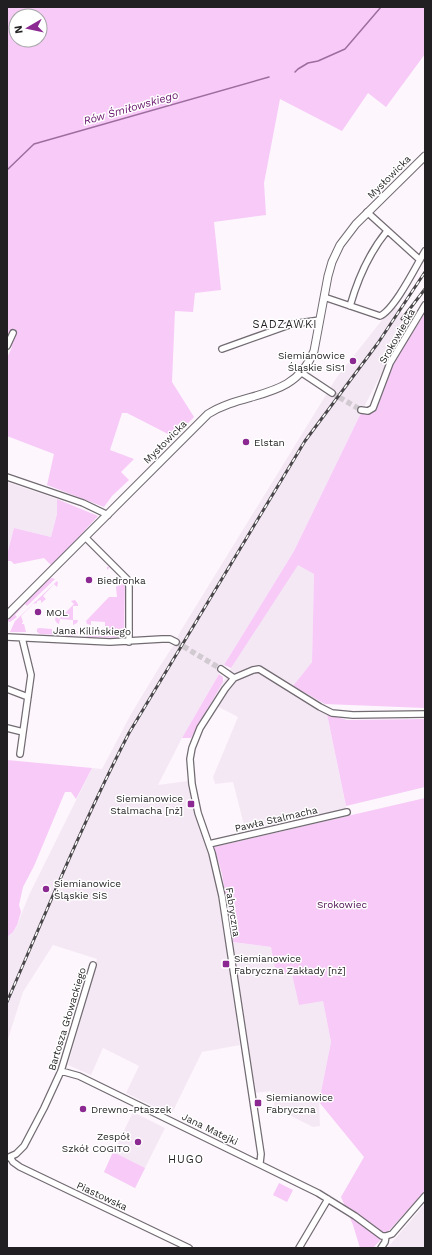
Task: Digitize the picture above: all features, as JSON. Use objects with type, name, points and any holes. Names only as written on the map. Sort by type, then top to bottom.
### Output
[{"type":"street","name":"Mysłowicka","points":[[7,615],[208,414],[221,407],[280,387],[295,379],[302,372],[314,351],[330,269],[337,250],[349,232],[367,212],[425,156]]},
{"type":"street","name":"Mysłowicka","points":[[367,212],[420,260]]},
{"type":"street","points":[[350,306],[358,280],[372,251],[387,230]]},
{"type":"street","points":[[324,297],[380,316],[397,298],[425,251]]},
{"type":"street","name":"Srokowiecka","points":[[361,410],[368,411],[373,408],[390,363],[425,305]]},
{"type":"street","points":[[222,349],[292,324],[320,320]]},
{"type":"street","points":[[7,346],[13,333]]},
{"type":"street","points":[[302,372],[332,393]]},
{"type":"street","points":[[7,477],[84,503],[108,515]]},
{"type":"street","points":[[86,537],[127,579],[129,642]]},
{"type":"street","name":"Jana Kilińskiego","points":[[7,637],[129,642],[170,639],[176,642]]},
{"type":"street","points":[[20,754],[31,674],[22,638]]},
{"type":"street","points":[[221,669],[234,678],[259,669],[320,708],[332,713],[353,715],[425,714]]},
{"type":"street","name":"Fabryczna","points":[[234,678],[200,728],[195,738],[191,753],[190,769],[196,805],[218,873],[261,1154],[260,1163]]},
{"type":"street","points":[[7,689],[28,697]]},
{"type":"street","points":[[7,728],[23,732]]},
{"type":"street","name":"Pawła Stalmacha","points":[[209,844],[347,812]]},
{"type":"street","name":"Bartosza Głowackiego","points":[[9,1158],[16,1154],[24,1146],[61,1071],[93,965]]},
{"type":"street","name":"Jana Matejki","points":[[61,1071],[79,1076],[260,1163],[328,1199],[382,1236],[386,1236]]},
{"type":"street","name":"Piastowska","points":[[9,1158],[17,1166],[189,1248]]},
{"type":"street","points":[[381,1248],[385,1242],[386,1236],[392,1234],[425,1196]]},
{"type":"street","points":[[299,1248],[328,1199]]},
{"type":"shaded area","points":[[393,306],[410,318],[361,413],[294,551],[224,665],[182,738],[158,785],[195,780],[201,811],[210,843],[206,847],[218,888],[240,1045],[202,1052],[171,1115],[126,1093],[139,1066],[103,1048],[91,1075],[68,1065],[97,959],[53,945],[23,992],[7,1042],[7,937],[13,932],[17,925],[29,895],[92,768],[102,769],[131,714],[180,632],[337,377]]},
{"type":"shaded area","points":[[7,482],[57,499],[57,514],[51,537],[14,528],[7,555]]},
{"type":"shaded area","points":[[298,564],[314,574],[312,662],[293,686],[325,704],[347,812],[246,833],[233,782],[215,784],[213,777],[238,717],[211,703],[235,661]]},
{"type":"shaded area","points":[[233,942],[271,947],[276,974],[292,974],[323,1001],[331,1042],[319,1102],[320,1126],[313,1127],[275,1108],[271,1091],[255,1093]]},
{"type":"shaded area","name":"Zespół Szkół COGITO","points":[[133,1112],[165,1128],[135,1188],[104,1172]]},
{"type":"shaded area","points":[[425,1204],[425,1248],[387,1248]]},
{"type":"green space","points":[[7,7],[425,7],[425,54],[386,107],[368,93],[342,131],[280,99],[264,183],[266,215],[214,222],[221,290],[195,293],[193,312],[175,311],[172,382],[194,417],[173,439],[168,434],[127,413],[122,413],[110,450],[134,459],[121,472],[129,480],[112,496],[104,507],[47,485],[54,454],[7,436],[7,358],[12,347],[7,344]]},
{"type":"green space","points":[[425,313],[425,708],[325,704],[293,686],[312,662],[314,574],[298,565],[231,668],[224,665],[294,551],[361,413],[370,413],[377,407],[395,360]]},
{"type":"green space","points":[[57,499],[98,516],[52,566],[44,558],[14,564],[11,561],[7,561],[7,555],[14,528],[51,537],[57,514]]},
{"type":"green space","points":[[111,566],[125,581],[124,638],[87,637],[85,634],[90,630],[90,635],[104,636],[105,631],[109,631],[109,626],[105,626],[105,622],[91,621],[91,625],[87,624],[86,621],[109,597],[117,597],[116,587],[120,583],[117,581],[120,577],[110,567],[107,570],[107,567]]},
{"type":"green space","points":[[48,579],[55,579],[27,606],[25,604],[15,615],[17,617],[10,622],[7,621],[7,619]]},
{"type":"green space","points":[[57,581],[57,587],[54,584],[43,596],[46,599],[41,603],[41,600],[37,601],[37,603],[33,604],[21,616],[23,622],[22,624],[24,624],[26,632],[10,632],[15,621]]},
{"type":"green space","points":[[75,600],[78,606],[73,606],[73,620],[60,619],[59,624],[55,620],[56,616],[59,619],[74,604],[71,601]]},
{"type":"green space","points":[[73,620],[78,620],[77,623],[73,625]]},
{"type":"green space","points":[[37,629],[52,629],[52,633],[74,634],[74,630],[78,633],[76,636],[40,634],[37,632]]},
{"type":"green space","points":[[219,674],[223,677],[223,682],[191,738],[182,738]]},
{"type":"green space","points":[[327,714],[347,720],[425,719],[425,787],[346,806]]},
{"type":"green space","points":[[7,760],[92,768],[76,799],[71,792],[65,792],[34,866],[23,887],[19,905],[21,912],[17,925],[13,932],[7,937]]},
{"type":"green space","name":"Srokowiec","points":[[425,798],[425,1191],[374,1247],[360,1248],[353,1225],[341,1197],[364,1157],[319,1102],[331,1042],[323,1001],[299,1005],[292,974],[276,974],[271,947],[233,942],[222,874],[214,847]]},
{"type":"green space","points":[[113,1152],[145,1168],[135,1188],[104,1172]]},
{"type":"green space","points":[[279,1183],[293,1190],[287,1202],[273,1195]]},
{"type":"waterway","name":"Rów Śmiłowskiego","points":[[295,72],[308,63],[318,61],[345,49],[381,7]]},
{"type":"waterway","name":"Rów Śmiłowskiego","points":[[7,170],[34,144],[269,77]]},
{"type":"tunnel","points":[[332,393],[361,410]]},
{"type":"tunnel","points":[[176,642],[221,669]]},
{"type":"railway","points":[[7,1002],[81,833],[129,733],[305,441],[378,343],[425,272]]},
{"type":"railway","points":[[402,319],[425,289]]},
{"type":"place","name":"Siemianowice Śląskie SiS1","points":[[353,361]]},
{"type":"place","name":"Elstan","points":[[246,442]]},
{"type":"place","name":"Biedronka","points":[[89,580]]},
{"type":"place","name":"MOL","points":[[38,612]]},
{"type":"place","name":"Siemianowice Stalmacha [nż]","points":[[191,804]]},
{"type":"place","name":"Siemianowice Śląskie SiS","points":[[46,889]]},
{"type":"place","name":"Siemianowice Fabryczna Zakłady [nż]","points":[[226,964]]},
{"type":"place","name":"Siemianowice Fabryczna","points":[[258,1103]]},
{"type":"place","name":"Drewno-Ptaszek","points":[[83,1109]]},
{"type":"place","name":"Zespół Szkół COGITO","points":[[138,1142]]},
{"type":"district","name":"SADZAWKI","points":[[285,324]]},
{"type":"district","name":"HUGO","points":[[186,1159]]}]
